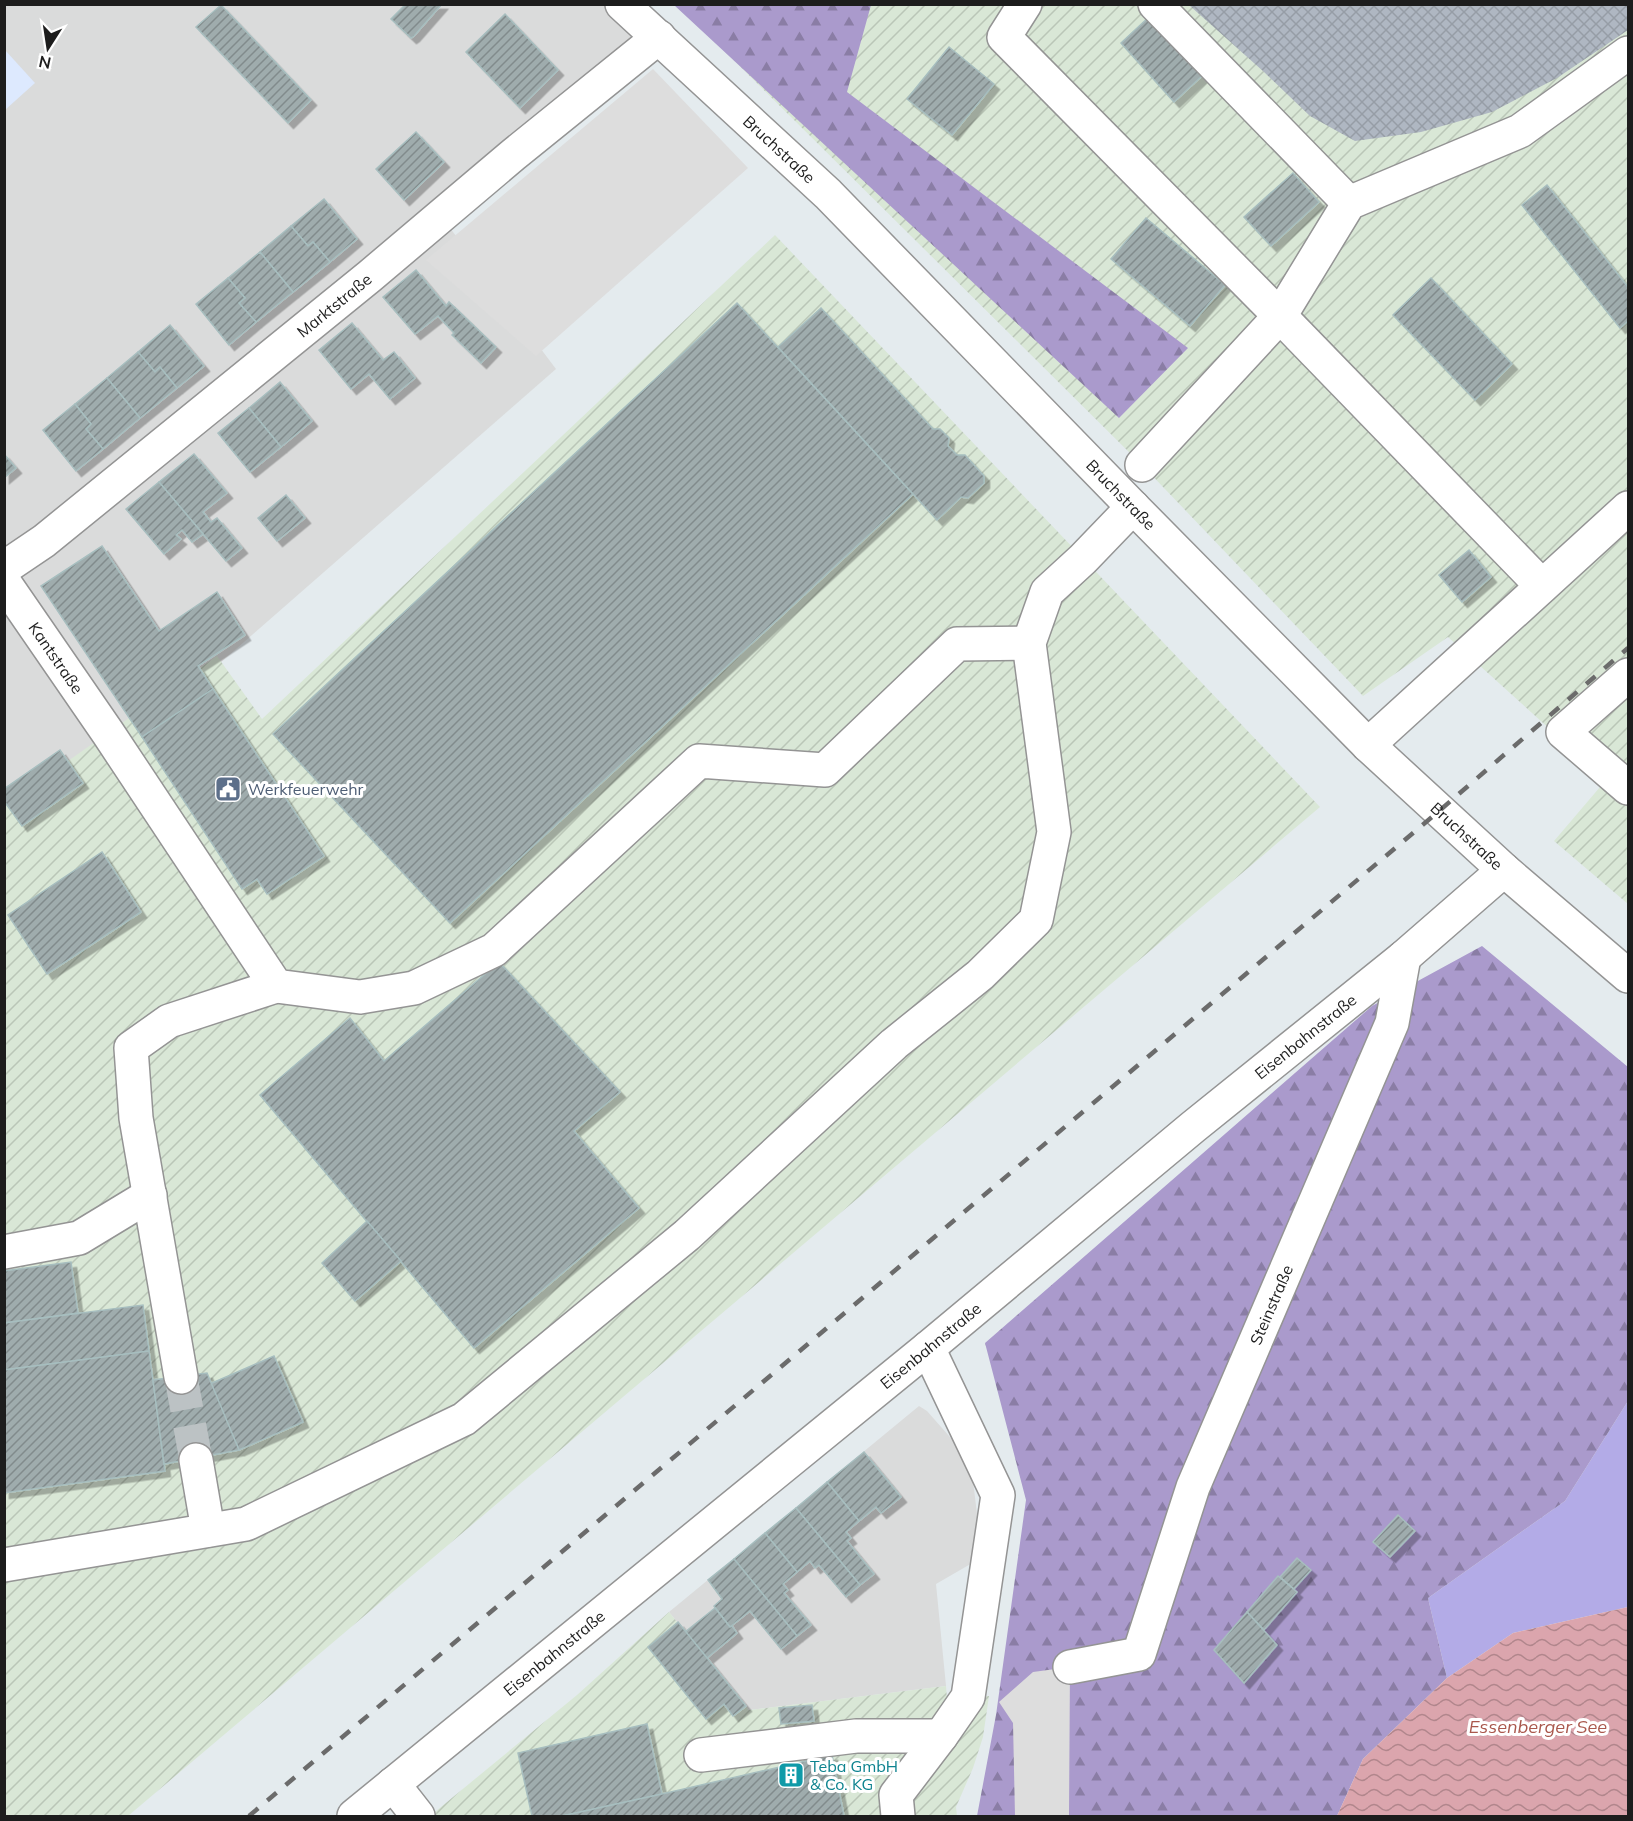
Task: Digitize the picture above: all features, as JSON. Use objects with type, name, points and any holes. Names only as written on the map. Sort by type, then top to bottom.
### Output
[{"type":"street","name":"Bruchstraße","points":[[622,4],[828,194],[1368,745],[1504,870],[1629,976]]},
{"type":"street","points":[[1025,4],[1004,38],[1280,316],[1542,586]]},
{"type":"street","points":[[1155,4],[1349,203]]},
{"type":"street","name":"Marktstraße","points":[[4,568],[44,542],[659,37]]},
{"type":"street","points":[[1142,465],[1280,316],[1349,203],[1520,131],[1628,55]]},
{"type":"street","points":[[4,1565],[246,1524],[464,1419],[687,1235],[885,1052],[980,975],[1036,920],[1054,832],[1029,643],[1047,592],[1083,559],[1133,507]]},
{"type":"street","points":[[1368,745],[1629,508]]},
{"type":"street","name":"Kantstraße","points":[[4,582],[276,986]]},
{"type":"street","points":[[181,1377],[136,1118],[131,1048],[169,1021],[276,986],[360,997],[414,988],[494,950],[699,761],[825,770],[957,644],[1029,643]]},
{"type":"street","points":[[1629,675],[1563,732],[1629,788]]},
{"type":"street","name":"Eisenbahnstraße","points":[[354,1816],[928,1348],[1193,1127],[1404,957],[1504,870]]},
{"type":"street","name":"Steinstraße","points":[[1070,1667],[1139,1654],[1193,1487],[1392,1023],[1404,957]]},
{"type":"street","points":[[4,1252],[79,1238],[150,1195]]},
{"type":"street","points":[[898,1816],[896,1796],[968,1697],[998,1495],[928,1348]]},
{"type":"street","points":[[196,1460],[208,1530]]},
{"type":"street","points":[[701,1755],[856,1736],[941,1736]]},
{"type":"street","points":[[393,1784],[418,1816]]},
{"type":"shaded area","points":[[5,5],[618,5],[659,37],[441,216],[556,369],[83,783],[5,820]]},
{"type":"shaded area","points":[[678,5],[1628,5],[1628,904],[1554,841],[1606,780],[1448,637],[1363,696],[1142,465]]},
{"type":"shaded area","points":[[1189,5],[1628,5],[1628,30],[1557,78],[1492,112],[1421,132],[1355,141],[1310,116]]},
{"type":"shaded area","points":[[5,50],[35,83],[4,110]]},
{"type":"shaded area","points":[[653,69],[748,168],[536,356],[426,260]]},
{"type":"shaded area","points":[[775,235],[1320,807],[128,1816],[5,1816],[4,789],[68,761],[217,656],[262,719]]},
{"type":"shaded area","points":[[1628,1401],[1628,1607],[1513,1633],[1447,1678],[1428,1598],[1565,1501]]},
{"type":"shaded area","points":[[919,1406],[927,1411],[957,1445],[973,1481],[979,1530],[974,1562],[936,1584],[946,1686],[749,1710],[669,1612]]},
{"type":"shaded area","points":[[669,1612],[749,1710],[946,1686],[947,1699],[989,1696],[983,1737],[973,1768],[956,1807],[957,1816],[430,1816],[577,1695]]},
{"type":"shaded area","points":[[1070,1667],[1069,1816],[1015,1816],[1013,1723],[999,1702],[1033,1672]]},
{"type":"green space","points":[[674,5],[871,5],[847,92],[1188,348],[1119,418]]},
{"type":"green space","points":[[1482,946],[1628,1067],[1628,1401],[1565,1501],[1428,1598],[1447,1678],[1363,1759],[1337,1816],[977,1816],[996,1715],[1026,1500],[985,1343],[1372,1006]]},
{"type":"water","name":"Essenberger See","points":[[1628,1607],[1628,1816],[1337,1816],[1363,1759],[1447,1678],[1513,1633]]},
{"type":"building","points":[[406,4],[442,4],[411,38],[391,19]]},
{"type":"building","points":[[221,5],[311,100],[288,123],[196,27]]},
{"type":"building","points":[[505,14],[558,70],[520,108],[466,52]]},
{"type":"building","points":[[1151,15],[1204,74],[1174,102],[1121,43]]},
{"type":"building","points":[[949,47],[994,84],[952,135],[907,99]]},
{"type":"building","points":[[416,132],[444,162],[404,200],[376,169]]},
{"type":"building","points":[[1293,173],[1319,202],[1271,246],[1244,217]]},
{"type":"building","points":[[1547,185],[1628,287],[1628,321],[1620,328],[1522,205]]},
{"type":"building","points":[[324,199],[357,239],[330,262],[313,242],[308,246],[291,226]]},
{"type":"building","points":[[1146,218],[1225,285],[1190,326],[1111,259]]},
{"type":"building","points":[[291,226],[308,246],[313,242],[330,262],[293,292],[260,252]]},
{"type":"building","points":[[260,252],[293,292],[256,322],[239,303],[245,298],[228,278]]},
{"type":"building","points":[[416,270],[446,306],[449,302],[496,347],[481,363],[452,335],[454,333],[438,316],[415,334],[383,297]]},
{"type":"building","points":[[228,278],[245,298],[239,303],[256,322],[229,345],[196,304]]},
{"type":"building","points":[[1431,278],[1512,364],[1475,400],[1393,315]]},
{"type":"building","points":[[737,303],[913,494],[450,923],[273,734]]},
{"type":"building","points":[[821,308],[933,429],[940,429],[949,438],[948,446],[957,455],[965,455],[984,476],[984,483],[968,498],[961,497],[937,520],[778,347]]},
{"type":"building","points":[[352,323],[383,360],[394,352],[415,378],[390,399],[369,374],[351,389],[319,350]]},
{"type":"building","points":[[170,325],[204,366],[177,388],[160,367],[155,372],[138,352]]},
{"type":"building","points":[[138,352],[155,372],[160,367],[177,388],[140,418],[107,378]]},
{"type":"building","points":[[107,378],[140,418],[103,449],[86,429],[91,424],[75,404]]},
{"type":"building","points":[[280,382],[312,421],[281,447],[249,408]]},
{"type":"building","points":[[75,404],[91,424],[86,429],[103,449],[76,471],[43,430]]},
{"type":"building","points":[[249,408],[281,447],[250,472],[218,433]]},
{"type":"building","points":[[4,454],[16,468],[4,478]]},
{"type":"building","points":[[194,454],[227,493],[203,512],[211,522],[217,518],[242,548],[226,561],[159,482]]},
{"type":"building","points":[[159,482],[203,534],[192,542],[182,530],[176,535],[181,539],[164,554],[126,509]]},
{"type":"building","points":[[286,495],[305,518],[277,541],[258,518]]},
{"type":"building","points":[[102,546],[159,631],[217,592],[245,635],[198,666],[213,689],[142,737],[41,586]]},
{"type":"building","points":[[1469,550],[1491,577],[1462,602],[1439,575]]},
{"type":"building","name":"Werkfeuerwehr","points":[[213,689],[324,856],[267,894],[257,879],[242,889],[142,737]]},
{"type":"building","points":[[60,750],[83,783],[22,826],[4,801],[4,789]]},
{"type":"building","points":[[102,852],[141,912],[47,974],[8,915]]},
{"type":"building","points":[[499,962],[620,1092],[574,1131],[639,1208],[474,1348],[260,1095],[350,1018],[384,1061]]},
{"type":"building","points":[[367,1221],[401,1261],[355,1301],[322,1263]]},
{"type":"building","points":[[71,1262],[78,1313],[4,1323],[4,1271]]},
{"type":"building","points":[[143,1305],[149,1351],[4,1370],[4,1323]]},
{"type":"building","points":[[149,1351],[165,1471],[4,1493],[4,1370]]},
{"type":"building","points":[[274,1356],[303,1422],[239,1450],[210,1384]]},
{"type":"building","points":[[207,1373],[239,1450],[164,1464],[153,1380]]},
{"type":"building","points":[[864,1452],[901,1497],[881,1513],[876,1507],[859,1521],[827,1482]]},
{"type":"building","points":[[827,1482],[859,1521],[846,1532],[851,1538],[847,1541],[874,1574],[860,1585],[796,1508]]},
{"type":"building","points":[[796,1508],[860,1585],[846,1597],[819,1565],[815,1568],[810,1561],[797,1572],[765,1533]]},
{"type":"building","points":[[1398,1515],[1415,1531],[1390,1557],[1373,1542]]},
{"type":"building","points":[[765,1533],[797,1572],[783,1584],[788,1590],[784,1593],[811,1625],[797,1636],[734,1559]]},
{"type":"building","points":[[1297,1558],[1311,1570],[1294,1589],[1280,1577]]},
{"type":"building","points":[[734,1559],[797,1636],[781,1649],[750,1611],[730,1627],[714,1606],[722,1599],[708,1580]]},
{"type":"building","points":[[1278,1576],[1297,1592],[1264,1630],[1247,1612]]},
{"type":"building","points":[[715,1608],[737,1633],[707,1658],[685,1632]]},
{"type":"building","points":[[1247,1612],[1277,1645],[1244,1683],[1214,1650]]},
{"type":"building","points":[[678,1622],[746,1706],[733,1716],[724,1704],[706,1719],[648,1647]]},
{"type":"building","points":[[812,1705],[814,1721],[781,1724],[779,1708]]},
{"type":"building","points":[[647,1724],[662,1794],[562,1816],[532,1816],[518,1753]]},
{"type":"building","name":"Teba GmbH & Co. KG","points":[[832,1755],[844,1816],[562,1816],[662,1794]]},
{"type":"tunnel","points":[[181,1377],[196,1460]]},
{"type":"railway","points":[[249,1816],[1439,811],[1628,648]]},
{"type":"place","name":"Werkfeuerwehr","points":[[228,789]]},
{"type":"place","name":"Teba GmbH & Co. KG","points":[[791,1775]]}]
